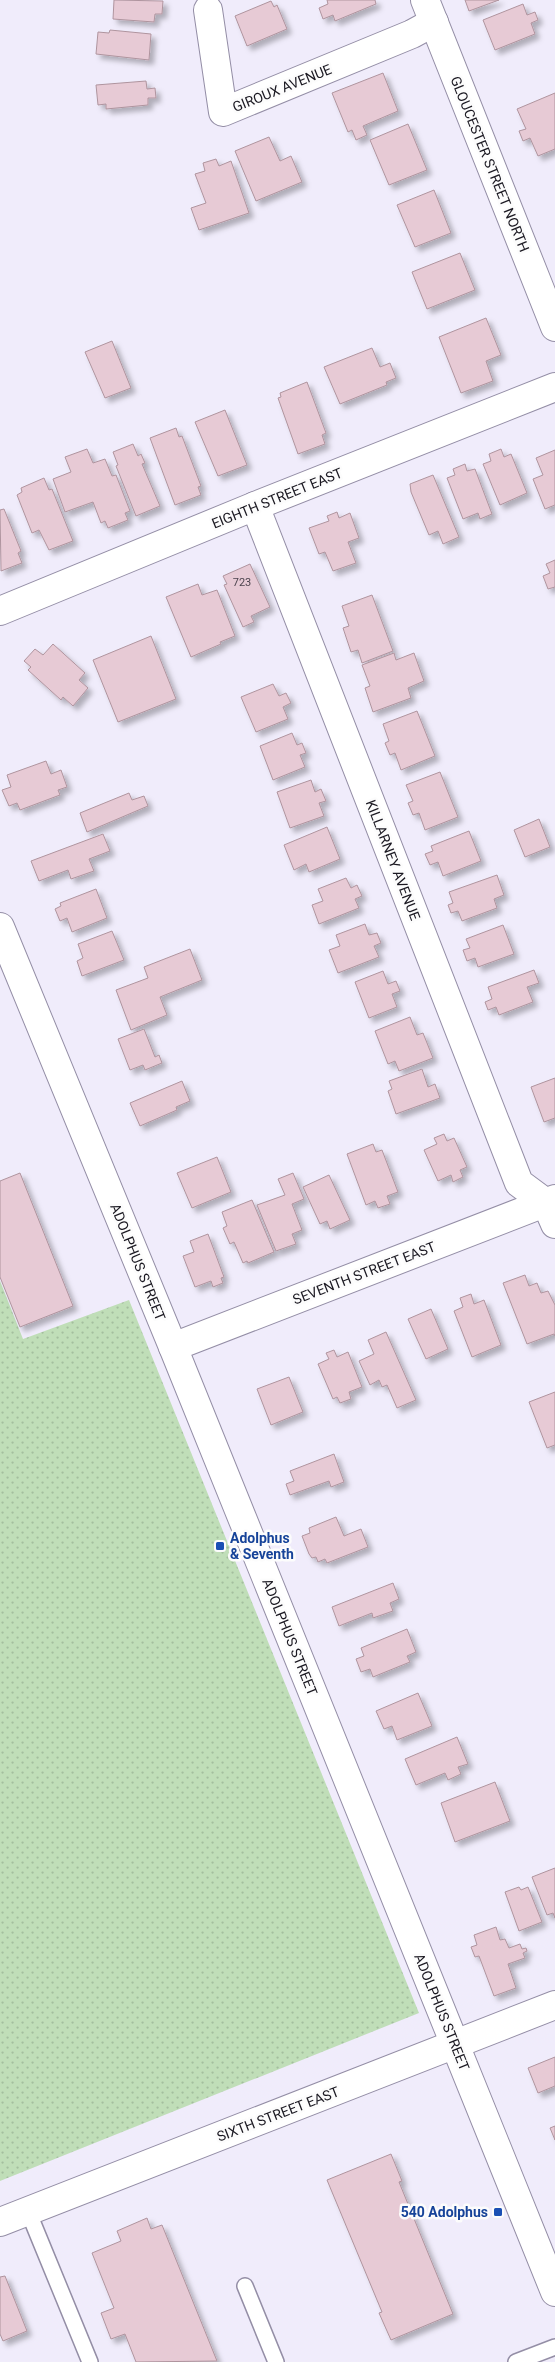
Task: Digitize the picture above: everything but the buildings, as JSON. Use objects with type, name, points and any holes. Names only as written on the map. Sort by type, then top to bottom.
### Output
[{"type":"street","name":"GIROUX AVENUE","points":[[208,10],[223,112],[412,34],[429,11]]},
{"type":"street","name":"GLOUCESTER STREET NORTH","points":[[429,11],[555,327]]},
{"type":"street","name":"EIGHTH STREET EAST","points":[[0,610],[555,387]]},
{"type":"street","name":"KILLARNEY AVENUE","points":[[255,506],[519,1183],[552,1209]]},
{"type":"street","name":"ADOLPHUS STREET","points":[[0,927],[173,1347],[555,2292]]},
{"type":"street","name":"SEVENTH STREET EAST","points":[[173,1347],[552,1209]]},
{"type":"street","name":"SIXTH STREET EAST","points":[[0,2222],[555,2005]]},
{"type":"lane","points":[[28,2210],[90,2362]]},
{"type":"lane","points":[[245,2286],[276,2362]]},
{"type":"lane","points":[[516,2362],[555,2347]]},
{"type":"green space","points":[[0,1281],[23,1339],[129,1300],[419,2013],[0,2181]]},
{"type":"place","name":"Adolphus & Seventh","points":[[220,1546]]},
{"type":"place","name":"540 Adolphus","points":[[498,2212]]}]
